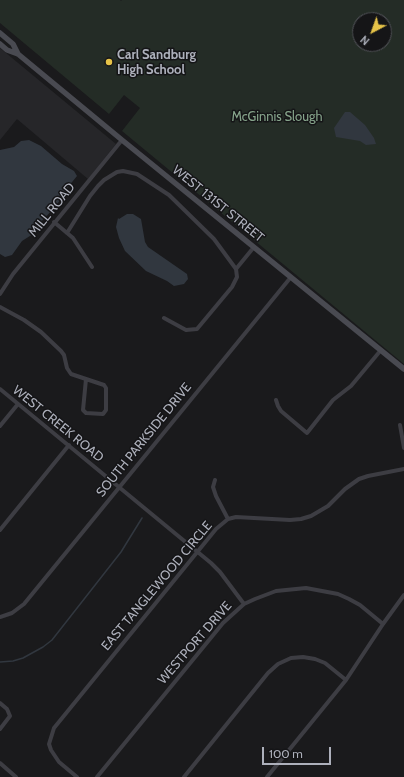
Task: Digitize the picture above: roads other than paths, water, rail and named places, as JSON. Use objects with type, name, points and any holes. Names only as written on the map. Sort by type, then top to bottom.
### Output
[{"type":"street","name":"WEST 131ST STREET","points":[[0,33],[12,44],[18,54],[404,370]]},
{"type":"street","name":"WEST 131ST STREET","points":[[0,44],[7,50],[18,54]]},
{"type":"street","name":"MILL ROAD","points":[[0,294],[13,274],[54,222],[122,140]]},
{"type":"street","points":[[67,233],[90,196],[104,180],[117,172],[131,172],[144,177],[160,188],[205,229],[222,248],[236,270],[237,277],[236,282],[197,329],[186,330],[164,318]]},
{"type":"street","points":[[54,222],[73,238],[92,267]]},
{"type":"street","points":[[236,270],[254,247]]},
{"type":"street","name":"SOUTH PARKSIDE DRIVE","points":[[0,617],[12,614],[24,604],[291,277]]},
{"type":"street","points":[[0,308],[24,320],[41,332],[64,355],[67,368],[71,374],[102,384],[106,388],[106,410],[103,414],[86,413],[83,410],[86,379]]},
{"type":"street","points":[[276,400],[281,411],[307,433],[333,400],[351,386],[381,350]]},
{"type":"street","name":"WEST CREEK ROAD","points":[[0,389],[198,552],[220,572],[244,604]]},
{"type":"street","points":[[0,426],[18,404]]},
{"type":"street","points":[[400,425],[404,448]]},
{"type":"street","points":[[0,530],[69,445]]},
{"type":"street","name":"EAST TANGLEWOOD CIRCLE","points":[[77,777],[54,756],[49,744],[54,728],[216,529],[228,519],[236,517],[245,516],[290,520],[301,519],[319,512],[328,506],[345,489],[359,479],[404,468]]},
{"type":"street","points":[[215,480],[213,487],[216,496],[228,519]]},
{"type":"street","name":"WESTPORT DRIVE","points":[[97,777],[223,623],[244,604],[255,598],[276,591],[306,588],[338,594],[349,598],[360,605],[383,624]]},
{"type":"street","points":[[267,777],[346,680],[404,595]]},
{"type":"street","points":[[184,777],[268,673],[278,664],[291,658],[303,657],[315,659],[325,664],[346,680]]},
{"type":"street","points":[[0,703],[7,709],[10,716],[0,729]]},
{"type":"street","points":[[0,764],[16,777]]},
{"type":"waterway","points":[[0,662],[13,661],[23,658],[43,647],[52,640],[121,552],[142,518]]},
{"type":"place","name":"Carl Sandburg High School","points":[[109,62]]},
{"type":"park label","name":"McGinnis Slough","points":[[277,117]]}]
